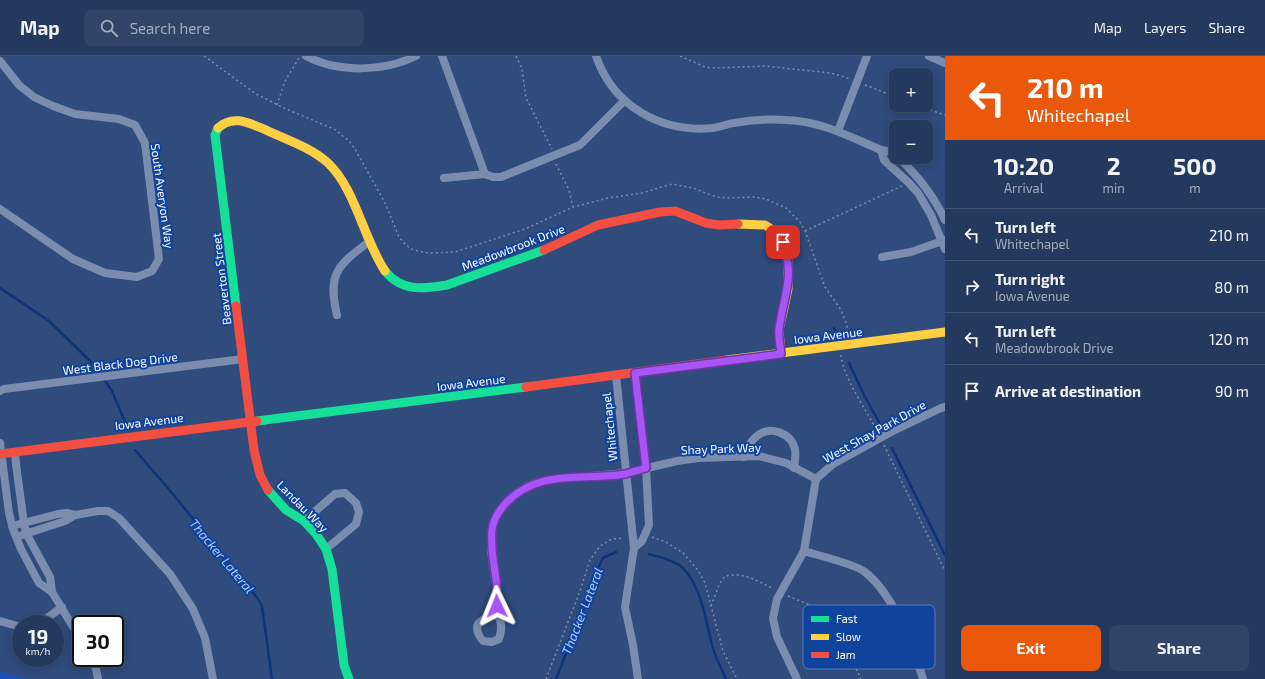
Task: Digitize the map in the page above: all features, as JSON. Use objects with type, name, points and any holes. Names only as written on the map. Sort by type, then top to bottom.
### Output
[{"type":"street","points":[[306,56],[326,64],[347,68],[387,66],[404,62],[416,56]]},
{"type":"street","points":[[442,56],[485,174]]},
{"type":"street","points":[[596,56],[607,80],[624,101],[650,118],[671,125],[689,128],[714,128],[761,119],[787,120],[811,123],[838,130],[881,150],[889,151]]},
{"type":"street","points":[[838,130],[868,56]]},
{"type":"street","points":[[929,56],[945,63]]},
{"type":"street","name":"South Averyon Way","points":[[0,61],[19,85],[34,97],[52,106],[75,114],[119,119],[135,125],[146,143],[159,259],[152,271],[137,277],[105,273],[73,259],[0,209]]},
{"type":"street","points":[[444,178],[485,174],[493,177],[501,176],[580,145],[624,101]]},
{"type":"street","name":"Meadowbrook Drive","points":[[216,135],[218,126],[230,119],[247,122],[311,151],[326,161],[335,171],[358,213],[387,274],[396,281],[407,286],[434,288],[447,285],[537,253],[598,225],[660,212],[674,211],[706,223],[718,225],[766,225],[776,232],[783,242],[788,256],[790,274],[779,330],[781,354]]},
{"type":"street","name":"Beaverton Street","points":[[216,135],[250,421]]},
{"type":"street","points":[[881,150],[884,160],[918,193],[944,240],[945,249]]},
{"type":"street","points":[[904,164],[926,188],[940,209],[945,220]]},
{"type":"street","points":[[918,193],[926,188]]},
{"type":"street","points":[[882,257],[910,252],[944,240]]},
{"type":"street","points":[[337,315],[334,303],[334,282],[338,270],[348,258],[370,241]]},
{"type":"street","name":"Iowa Avenue","points":[[1,454],[945,332]]},
{"type":"street","name":"West Black Dog Drive","points":[[0,391],[4,389],[243,360]]},
{"type":"street","points":[[634,548],[642,541],[649,525],[646,468],[635,373]]},
{"type":"street","name":"Whitechapel","points":[[616,375],[634,548],[625,607],[634,645],[638,679]]},
{"type":"street","name":"West Shay Park Drive","points":[[816,480],[833,464],[880,438],[945,407]]},
{"type":"street","name":"Landau Way","points":[[250,421],[254,450],[260,475],[269,492],[286,510],[304,521],[316,534],[326,549],[332,569],[344,665],[349,679]]},
{"type":"street","points":[[743,457],[749,445],[758,434],[776,431],[786,435],[793,445],[796,454],[794,468]]},
{"type":"street","points":[[0,443],[4,482],[12,526],[16,537],[39,583],[52,592],[72,624]]},
{"type":"street","points":[[16,452],[16,464],[27,534],[50,577],[52,592]]},
{"type":"street","name":"Shay Park Way","points":[[496,614],[498,597],[491,552],[492,529],[498,512],[511,497],[527,486],[545,480],[626,474],[677,461],[698,458],[759,456],[786,463],[816,480]]},
{"type":"street","points":[[796,679],[776,637],[773,618],[777,599],[804,551],[816,480]]},
{"type":"street","points":[[304,521],[335,494],[345,493],[356,502],[359,512],[356,524],[326,549]]},
{"type":"street","points":[[12,526],[67,513],[75,514],[108,511],[119,518],[170,574],[193,610],[205,638],[213,679]]},
{"type":"street","points":[[16,537],[65,521],[75,514]]},
{"type":"street","points":[[804,551],[840,562],[864,572],[882,590],[890,605]]},
{"type":"street","points":[[51,615],[62,607]]},
{"type":"street","points":[[0,620],[12,624]]},
{"type":"street","points":[[95,667],[98,679]]},
{"type":"street","points":[[919,669],[923,679]]},
{"type":"path","points":[[204,56],[250,90],[277,105],[334,129],[349,141],[385,203],[399,237],[411,249],[422,252],[455,252],[525,229],[573,207],[608,198],[642,193],[672,184],[681,185],[718,197],[754,197],[766,199],[793,214],[805,231],[825,287],[841,310],[850,345]]},
{"type":"path","points":[[277,105],[285,81],[300,56]]},
{"type":"path","points":[[516,56],[522,69],[526,98],[550,145],[558,169],[571,196],[573,207]]},
{"type":"path","points":[[680,56],[705,67],[764,66],[835,74],[889,94]]},
{"type":"path","points":[[933,111],[945,115]]},
{"type":"path","points":[[805,231],[909,183]]},
{"type":"path","points":[[840,346],[841,358],[846,373],[859,401],[880,438],[945,571]]},
{"type":"path","points":[[546,679],[580,591],[590,560],[600,546],[612,539],[633,536]]},
{"type":"path","points":[[644,536],[666,542],[683,553],[698,570],[705,583],[723,652],[737,679]]},
{"type":"path","points":[[711,608],[719,585],[725,576],[735,574],[751,577],[781,593],[810,605]]},
{"type":"path","points":[[856,669],[861,679]]},
{"type":"shaded area","points":[[0,671],[27,679],[0,679]]},
{"type":"waterway","name":"Thacker Lateral","points":[[0,288],[49,321],[94,365],[112,391],[127,427]]},
{"type":"waterway","points":[[834,328],[839,337]]},
{"type":"waterway","points":[[849,363],[879,422]]},
{"type":"waterway","points":[[892,448],[945,555]]},
{"type":"waterway","name":"Thacker Lateral","points":[[135,450],[258,599],[262,606],[272,679]]},
{"type":"waterway","name":"Thacker Lateral","points":[[556,679],[589,596],[593,578],[603,558],[616,552]]},
{"type":"waterway","name":"Thacker Lateral","points":[[649,554],[675,563],[683,568],[689,575],[699,594],[713,649],[726,679]]},
{"type":"traffic: fast","points":[[218,128],[215,135],[236,306]]},
{"type":"traffic: fast","points":[[385,271],[398,283],[406,286],[421,288],[447,285],[544,250]]},
{"type":"traffic: fast","points":[[257,421],[526,387]]},
{"type":"traffic: fast","points":[[268,490],[286,510],[304,521],[316,534],[326,549],[332,569],[344,665],[349,679]]},
{"type":"traffic: slow","points":[[218,128],[229,121],[241,121],[298,144],[321,157],[328,163],[345,186],[371,245],[385,271]]},
{"type":"traffic: slow","points":[[738,224],[765,225],[776,232],[783,242],[788,256],[788,289],[779,330],[781,354]]},
{"type":"traffic: slow","points":[[727,360],[945,332]]},
{"type":"traffic: jam","points":[[544,250],[598,225],[660,212],[675,211],[706,223],[719,225],[738,224]]},
{"type":"traffic: jam","points":[[236,306],[254,450],[260,475],[268,490]]},
{"type":"traffic: jam","points":[[526,387],[727,360]]},
{"type":"traffic: jam","points":[[0,454],[257,421]]},
{"type":"route","points":[[497,606],[498,597],[491,552],[492,529],[498,512],[511,497],[527,486],[545,480],[626,474],[646,468],[635,373],[781,354],[779,330],[790,274],[788,256],[783,242]]}]
